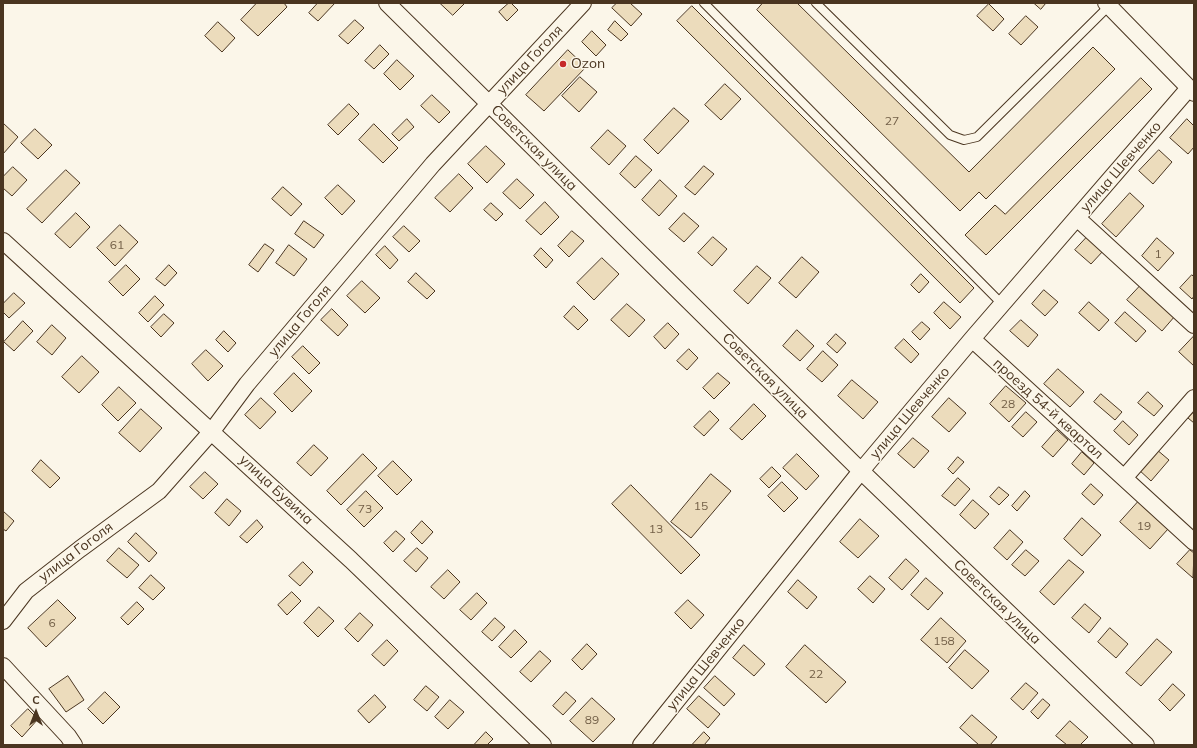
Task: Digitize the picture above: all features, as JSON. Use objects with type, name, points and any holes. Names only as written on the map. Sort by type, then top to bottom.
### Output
[{"type":"street","name":"Советская улица","points":[[387,3],[861,471],[1146,745]]},
{"type":"street","name":"улица Гоголя","points":[[3,621],[26,591],[159,491],[212,432],[246,384],[433,164],[583,3]]},
{"type":"street","points":[[1107,4],[1191,90]]},
{"type":"street","name":"улица Шевченко","points":[[641,745],[861,471],[1002,304],[1191,90]]},
{"type":"street","points":[[1077,218],[1194,325]]},
{"type":"street","name":"улица Бувина","points":[[3,241],[351,560],[543,745]]},
{"type":"street","name":"проезд 54-й квартал","points":[[972,339],[1194,542]]},
{"type":"street","points":[[1124,478],[1194,398]]},
{"type":"street","points":[[3,666],[68,736],[74,745]]},
{"type":"lane","points":[[704,3],[1002,304]]},
{"type":"lane","points":[[816,3],[950,135],[964,140],[977,137],[1107,4]]},
{"type":"building","points":[[257,3],[284,3],[287,7],[258,36],[241,20]]},
{"type":"building","points":[[318,3],[335,3],[318,21],[309,13]]},
{"type":"building","points":[[440,3],[465,3],[453,15]]},
{"type":"building","points":[[511,3],[518,10],[507,21],[499,12]]},
{"type":"building","points":[[617,3],[630,3],[642,14],[631,26],[612,8]]},
{"type":"building","points":[[763,3],[797,3],[969,172],[1093,47],[1115,69],[986,199],[979,192],[960,211],[757,10]]},
{"type":"building","points":[[1034,3],[1046,3],[1041,9]]},
{"type":"building","points":[[989,4],[1004,19],[993,31],[977,16]]},
{"type":"building","points":[[692,6],[974,288],[960,303],[677,21]]},
{"type":"building","points":[[1026,16],[1038,27],[1021,45],[1009,34]]},
{"type":"building","points":[[355,20],[364,28],[348,44],[339,36]]},
{"type":"building","points":[[615,21],[628,34],[621,41],[608,30]]},
{"type":"building","points":[[218,22],[235,38],[222,52],[205,36]]},
{"type":"building","points":[[592,31],[606,45],[596,56],[582,42]]},
{"type":"building","points":[[380,45],[389,54],[374,69],[365,61]]},
{"type":"building","points":[[568,50],[586,67],[544,111],[526,95]]},
{"type":"building","points":[[397,60],[414,76],[400,90],[384,74]]},
{"type":"building","points":[[580,77],[597,92],[579,112],[562,96]]},
{"type":"building","points":[[1141,78],[1152,89],[986,255],[965,235],[995,205],[1005,214]]},
{"type":"building","points":[[725,84],[741,99],[721,120],[705,105]]},
{"type":"building","points":[[432,95],[450,112],[439,123],[421,106]]},
{"type":"building","points":[[349,104],[359,114],[338,135],[328,125]]},
{"type":"building","points":[[674,108],[689,121],[658,154],[644,140]]},
{"type":"building","points":[[407,119],[414,127],[399,141],[392,134]]},
{"type":"building","points":[[1187,119],[1194,126],[1194,147],[1188,154],[1170,138]]},
{"type":"building","points":[[3,123],[18,137],[3,154]]},
{"type":"building","points":[[374,124],[398,148],[383,163],[359,140]]},
{"type":"building","points":[[35,129],[52,145],[38,159],[21,143]]},
{"type":"building","points":[[608,130],[626,146],[609,165],[591,148]]},
{"type":"building","points":[[486,146],[505,164],[487,183],[468,164]]},
{"type":"building","points":[[1159,150],[1172,162],[1153,184],[1139,171]]},
{"type":"building","points":[[636,156],[652,170],[635,188],[620,174]]},
{"type":"building","points":[[704,166],[714,174],[695,195],[685,187]]},
{"type":"building","points":[[13,167],[27,180],[12,196],[3,188],[3,177]]},
{"type":"building","points":[[66,170],[80,183],[42,223],[27,209]]},
{"type":"building","points":[[459,174],[473,188],[450,212],[435,198]]},
{"type":"building","points":[[517,179],[534,195],[520,209],[503,193]]},
{"type":"building","points":[[660,180],[677,196],[659,216],[642,200]]},
{"type":"building","points":[[338,185],[355,201],[342,215],[325,198]]},
{"type":"building","points":[[283,187],[302,204],[291,216],[272,199]]},
{"type":"building","points":[[1130,193],[1144,206],[1116,237],[1102,224]]},
{"type":"building","points":[[545,202],[559,217],[541,235],[526,221]]},
{"type":"building","points":[[491,203],[503,214],[496,221],[484,210]]},
{"type":"building","points":[[76,213],[90,227],[70,248],[55,234]]},
{"type":"building","points":[[684,213],[699,226],[684,242],[669,229]]},
{"type":"building","points":[[304,221],[324,235],[314,248],[295,234]]},
{"type":"building","points":[[120,225],[138,242],[115,266],[97,248]]},
{"type":"building","points":[[404,226],[420,241],[409,252],[393,237]]},
{"type":"building","points":[[572,231],[584,241],[569,257],[558,246]]},
{"type":"building","points":[[1088,236],[1104,250],[1091,264],[1075,250]]},
{"type":"building","points":[[713,237],[727,249],[712,266],[698,253]]},
{"type":"building","points":[[1157,238],[1174,253],[1158,271],[1142,256]]},
{"type":"building","points":[[265,244],[274,250],[258,272],[249,265]]},
{"type":"building","points":[[289,245],[307,259],[294,276],[276,263]]},
{"type":"building","points":[[385,246],[398,260],[390,269],[376,255]]},
{"type":"building","points":[[541,248],[553,260],[546,268],[534,256]]},
{"type":"building","points":[[802,257],[819,272],[796,298],[779,283]]},
{"type":"building","points":[[602,258],[619,274],[594,300],[577,283]]},
{"type":"building","points":[[126,265],[140,279],[123,296],[109,282]]},
{"type":"building","points":[[169,265],[177,273],[165,286],[156,279]]},
{"type":"building","points":[[757,266],[771,278],[748,304],[734,291]]},
{"type":"building","points":[[416,273],[435,291],[427,299],[408,282]]},
{"type":"building","points":[[921,274],[929,282],[919,293],[911,285]]},
{"type":"building","points":[[1192,275],[1194,277],[1194,296],[1192,299],[1180,288]]},
{"type":"building","points":[[362,281],[380,298],[365,313],[347,296]]},
{"type":"building","points":[[1141,285],[1175,316],[1162,331],[1127,300]]},
{"type":"building","points":[[1044,290],[1058,302],[1045,316],[1032,304]]},
{"type":"building","points":[[14,293],[25,303],[9,318],[3,312],[3,304]]},
{"type":"building","points":[[155,296],[164,305],[148,322],[139,313]]},
{"type":"building","points":[[944,302],[961,317],[950,329],[934,313]]},
{"type":"building","points":[[1089,302],[1109,320],[1099,331],[1079,313]]},
{"type":"building","points":[[627,304],[645,320],[629,337],[611,320]]},
{"type":"building","points":[[574,306],[588,320],[578,330],[564,317]]},
{"type":"building","points":[[332,309],[348,325],[338,336],[321,320]]},
{"type":"building","points":[[1125,312],[1146,331],[1136,342],[1115,323]]},
{"type":"building","points":[[164,314],[174,323],[161,337],[151,327]]},
{"type":"building","points":[[1021,320],[1038,335],[1028,347],[1010,331]]},
{"type":"building","points":[[23,321],[33,331],[14,351],[4,342]]},
{"type":"building","points":[[922,322],[930,329],[920,340],[912,332]]},
{"type":"building","points":[[668,323],[679,334],[665,349],[654,337]]},
{"type":"building","points":[[52,325],[66,338],[52,355],[37,342]]},
{"type":"building","points":[[797,330],[814,346],[800,361],[783,346]]},
{"type":"building","points":[[224,331],[236,343],[228,352],[216,340]]},
{"type":"building","points":[[836,334],[846,343],[837,353],[827,344]]},
{"type":"building","points":[[1194,336],[1194,366],[1179,352]]},
{"type":"building","points":[[904,339],[919,354],[911,363],[895,348]]},
{"type":"building","points":[[303,346],[320,363],[309,374],[292,357]]},
{"type":"building","points":[[689,349],[698,358],[687,370],[677,361]]},
{"type":"building","points":[[206,350],[223,366],[208,381],[192,364]]},
{"type":"building","points":[[823,351],[838,365],[822,382],[807,369]]},
{"type":"building","points":[[82,356],[99,372],[79,393],[62,377]]},
{"type":"building","points":[[1058,369],[1084,392],[1070,407],[1044,384]]},
{"type":"building","points":[[294,373],[312,391],[292,412],[274,394]]},
{"type":"building","points":[[718,373],[730,383],[714,399],[703,388]]},
{"type":"building","points":[[852,380],[878,402],[863,419],[838,396]]},
{"type":"building","points":[[1006,386],[1026,403],[1009,422],[990,404]]},
{"type":"building","points":[[119,387],[136,403],[118,421],[102,405]]},
{"type":"building","points":[[1148,392],[1163,406],[1154,416],[1138,403]]},
{"type":"building","points":[[1101,394],[1122,412],[1115,420],[1094,402]]},
{"type":"building","points":[[261,398],[276,412],[260,429],[245,415]]},
{"type":"building","points":[[949,398],[966,413],[949,432],[932,417]]},
{"type":"building","points":[[754,404],[766,416],[742,440],[730,429]]},
{"type":"building","points":[[141,409],[162,428],[140,452],[119,433]]},
{"type":"building","points":[[710,411],[719,420],[704,436],[694,427]]},
{"type":"building","points":[[1026,412],[1037,422],[1023,437],[1012,427]]},
{"type":"building","points":[[1194,412],[1194,423],[1188,418]]},
{"type":"building","points":[[1123,421],[1138,435],[1129,445],[1114,431]]},
{"type":"building","points":[[1057,430],[1068,440],[1053,457],[1042,447]]},
{"type":"building","points":[[913,438],[929,451],[914,468],[898,454]]},
{"type":"building","points":[[314,445],[328,458],[311,476],[297,463]]},
{"type":"building","points":[[1156,449],[1169,460],[1151,481],[1138,469]]},
{"type":"building","points":[[1082,452],[1094,463],[1084,475],[1072,464]]},
{"type":"building","points":[[363,454],[377,468],[341,505],[327,491]]},
{"type":"building","points":[[797,454],[819,476],[806,490],[783,468]]},
{"type":"building","points":[[958,457],[964,462],[953,474],[948,469]]},
{"type":"building","points":[[41,460],[60,478],[50,488],[32,471]]},
{"type":"building","points":[[393,461],[412,480],[397,495],[378,476]]},
{"type":"building","points":[[772,467],[781,476],[769,488],[760,479]]},
{"type":"building","points":[[205,472],[218,484],[203,499],[190,487]]},
{"type":"building","points":[[711,474],[731,491],[691,538],[671,522]]},
{"type":"building","points":[[958,478],[970,489],[955,506],[942,496]]},
{"type":"building","points":[[782,482],[798,498],[784,512],[768,496]]},
{"type":"building","points":[[1091,484],[1103,495],[1094,505],[1082,494]]},
{"type":"building","points":[[631,485],[700,555],[681,574],[612,504]]},
{"type":"building","points":[[999,487],[1009,495],[999,505],[990,497]]},
{"type":"building","points":[[366,491],[383,508],[364,527],[347,510]]},
{"type":"building","points":[[1025,491],[1030,496],[1017,511],[1012,506]]},
{"type":"building","points":[[227,499],[241,511],[229,526],[215,513]]},
{"type":"building","points":[[973,500],[989,514],[975,529],[960,515]]},
{"type":"building","points":[[1138,502],[1168,529],[1150,549],[1120,522]]},
{"type":"building","points":[[3,511],[14,521],[6,531],[3,529]]},
{"type":"building","points":[[1082,518],[1101,535],[1082,556],[1064,539]]},
{"type":"building","points":[[860,519],[879,536],[858,558],[840,542]]},
{"type":"building","points":[[257,520],[263,527],[247,543],[240,537]]},
{"type":"building","points":[[422,521],[433,532],[422,544],[411,533]]},
{"type":"building","points":[[1010,530],[1023,542],[1007,560],[994,548]]},
{"type":"building","points":[[396,531],[405,539],[393,552],[384,543]]},
{"type":"building","points":[[136,533],[157,553],[149,562],[128,542]]},
{"type":"building","points":[[119,548],[139,565],[127,578],[107,561]]},
{"type":"building","points":[[417,548],[428,558],[416,572],[404,561]]},
{"type":"building","points":[[1026,550],[1039,561],[1025,576],[1012,565]]},
{"type":"building","points":[[1190,550],[1194,553],[1193,578],[1177,564]]},
{"type":"building","points":[[906,559],[919,571],[902,590],[889,578]]},
{"type":"building","points":[[1069,560],[1084,572],[1054,605],[1040,592]]},
{"type":"building","points":[[303,562],[313,572],[300,586],[289,576]]},
{"type":"building","points":[[448,570],[460,582],[444,599],[431,587]]},
{"type":"building","points":[[151,575],[165,588],[153,600],[139,588]]},
{"type":"building","points":[[870,576],[885,589],[873,603],[858,589]]},
{"type":"building","points":[[926,578],[943,593],[928,610],[911,595]]},
{"type":"building","points":[[798,580],[817,597],[807,609],[788,592]]},
{"type":"building","points":[[292,592],[301,601],[287,615],[278,605]]},
{"type":"building","points":[[477,593],[487,603],[471,620],[460,610]]},
{"type":"building","points":[[58,600],[76,618],[46,647],[28,628]]},
{"type":"building","points":[[688,600],[704,615],[691,629],[675,613]]},
{"type":"building","points":[[137,602],[144,609],[128,625],[121,618]]},
{"type":"building","points":[[1085,604],[1101,618],[1089,633],[1072,618]]},
{"type":"building","points":[[319,607],[334,621],[318,637],[304,623]]},
{"type":"building","points":[[360,613],[373,625],[358,642],[345,629]]},
{"type":"building","points":[[495,618],[505,627],[492,641],[482,632]]},
{"type":"building","points":[[941,618],[966,641],[947,663],[921,640]]},
{"type":"building","points":[[1110,628],[1128,644],[1116,658],[1098,642]]},
{"type":"building","points":[[515,630],[527,642],[511,658],[499,647]]},
{"type":"building","points":[[1157,639],[1172,652],[1141,686],[1126,673]]},
{"type":"building","points":[[387,640],[398,651],[384,666],[372,655]]},
{"type":"building","points":[[587,644],[597,654],[582,670],[572,660]]},
{"type":"building","points":[[744,645],[765,664],[754,676],[733,658]]},
{"type":"building","points":[[805,645],[846,682],[826,703],[786,667]]},
{"type":"building","points":[[965,650],[989,671],[972,689],[949,668]]},
{"type":"building","points":[[540,651],[551,661],[531,682],[520,672]]},
{"type":"building","points":[[68,676],[84,700],[66,712],[49,689]]},
{"type":"building","points":[[715,676],[735,694],[724,706],[704,688]]},
{"type":"building","points":[[1026,683],[1038,693],[1023,710],[1011,699]]},
{"type":"building","points":[[1173,684],[1185,695],[1170,711],[1159,700]]},
{"type":"building","points":[[426,686],[439,697],[427,711],[414,700]]},
{"type":"building","points":[[105,692],[120,707],[103,724],[88,709]]},
{"type":"building","points":[[566,692],[576,701],[563,715],[553,706]]},
{"type":"building","points":[[375,695],[386,707],[369,723],[358,711]]},
{"type":"building","points":[[699,696],[720,714],[708,728],[687,709]]},
{"type":"building","points":[[592,698],[615,719],[593,742],[570,721]]},
{"type":"building","points":[[1043,699],[1050,705],[1038,719],[1031,712]]},
{"type":"building","points":[[450,700],[464,712],[448,729],[435,717]]},
{"type":"building","points":[[28,709],[38,719],[22,737],[11,726]]},
{"type":"building","points":[[972,715],[997,737],[990,745],[979,745],[960,728]]},
{"type":"building","points":[[1070,721],[1088,737],[1080,745],[1067,745],[1056,736]]},
{"type":"building","points":[[486,732],[493,739],[487,745],[474,745]]},
{"type":"building","points":[[704,732],[710,738],[704,745],[692,745]]},
{"type":"place","name":"Ozon","points":[[563,64]]}]
